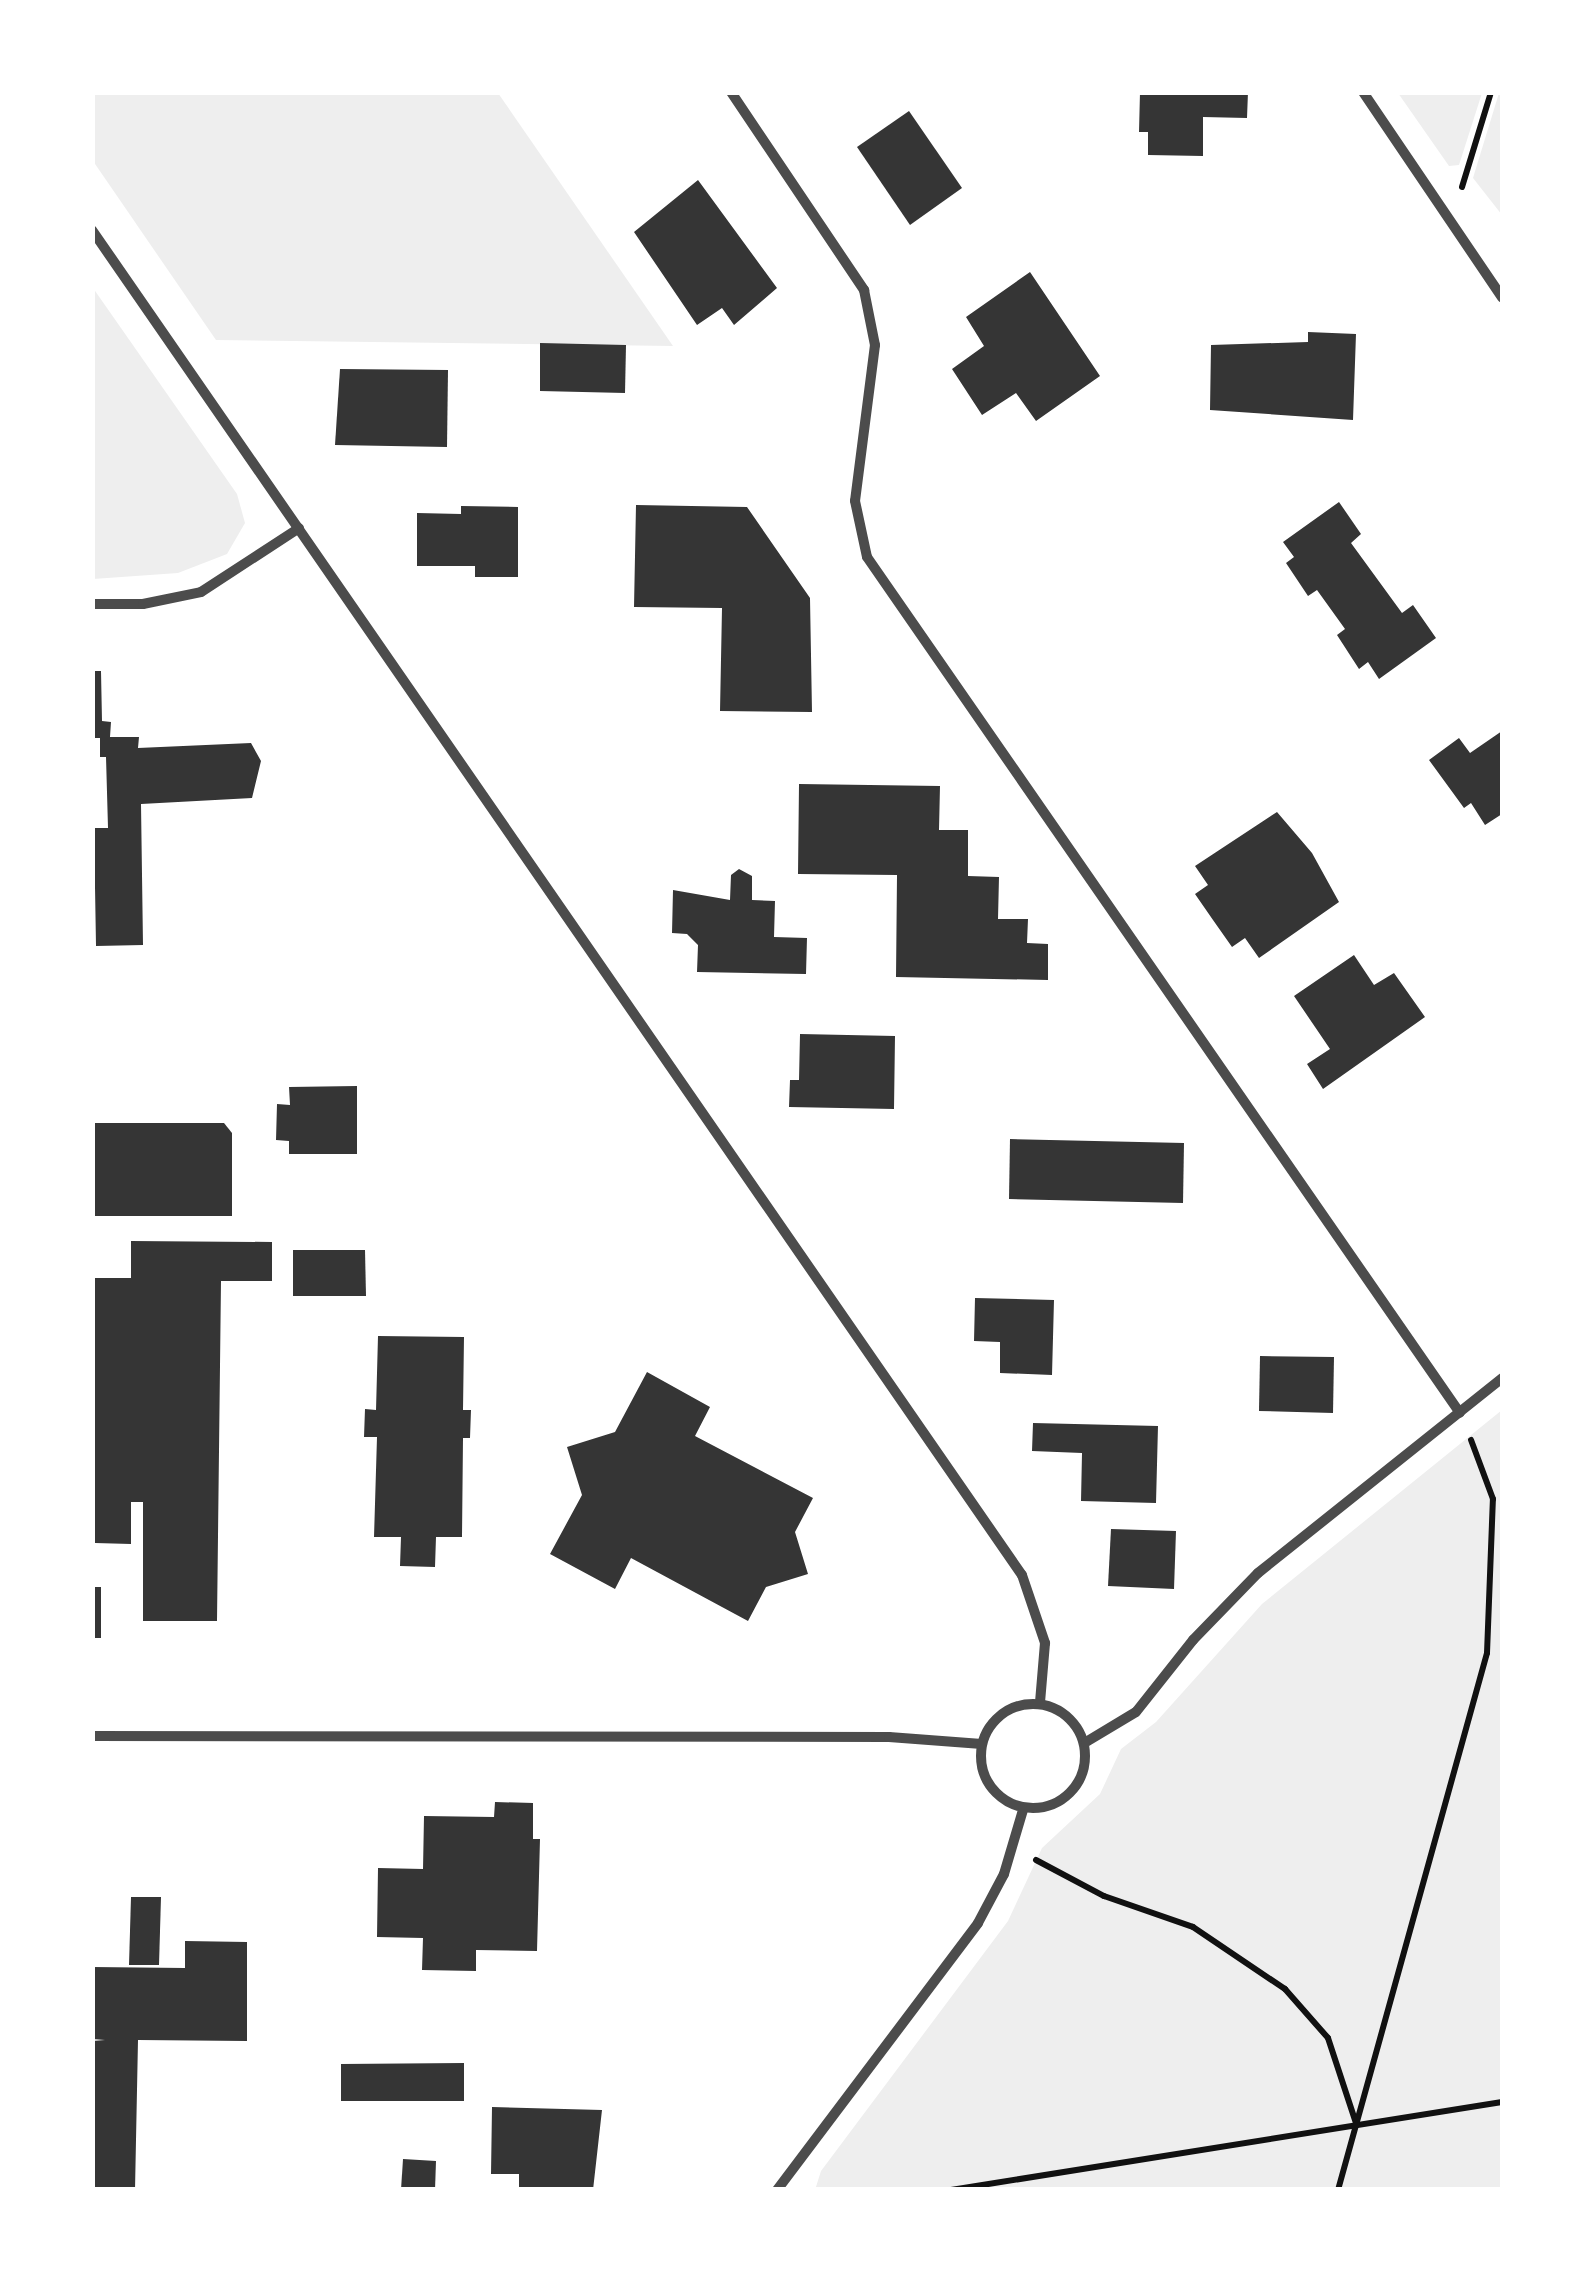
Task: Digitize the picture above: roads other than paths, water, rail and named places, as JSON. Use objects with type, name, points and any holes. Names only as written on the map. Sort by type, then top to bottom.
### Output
[{"type":"street","points":[[731,92],[851,266],[868,303],[873,371],[855,501],[867,556],[1460,1413]]},
{"type":"street","points":[[1363,92],[1502,297]]},
{"type":"street","points":[[92,230],[1022,1575],[1045,1644],[1040,1703]]},
{"type":"street","points":[[92,604],[157,602],[201,592],[298,528]]},
{"type":"street","points":[[1086,1742],[1136,1712],[1192,1640],[1258,1573],[1502,1378]]},
{"type":"street","points":[[1040,1703],[1068,1716],[1086,1742],[1081,1778],[1070,1792],[1056,1803],[1024,1810],[994,1790],[981,1760],[982,1744],[997,1717],[1040,1703]]},
{"type":"street","points":[[92,1736],[889,1737],[982,1744]]},
{"type":"street","points":[[777,2190],[978,1924],[1013,1847],[1024,1810]]}]
